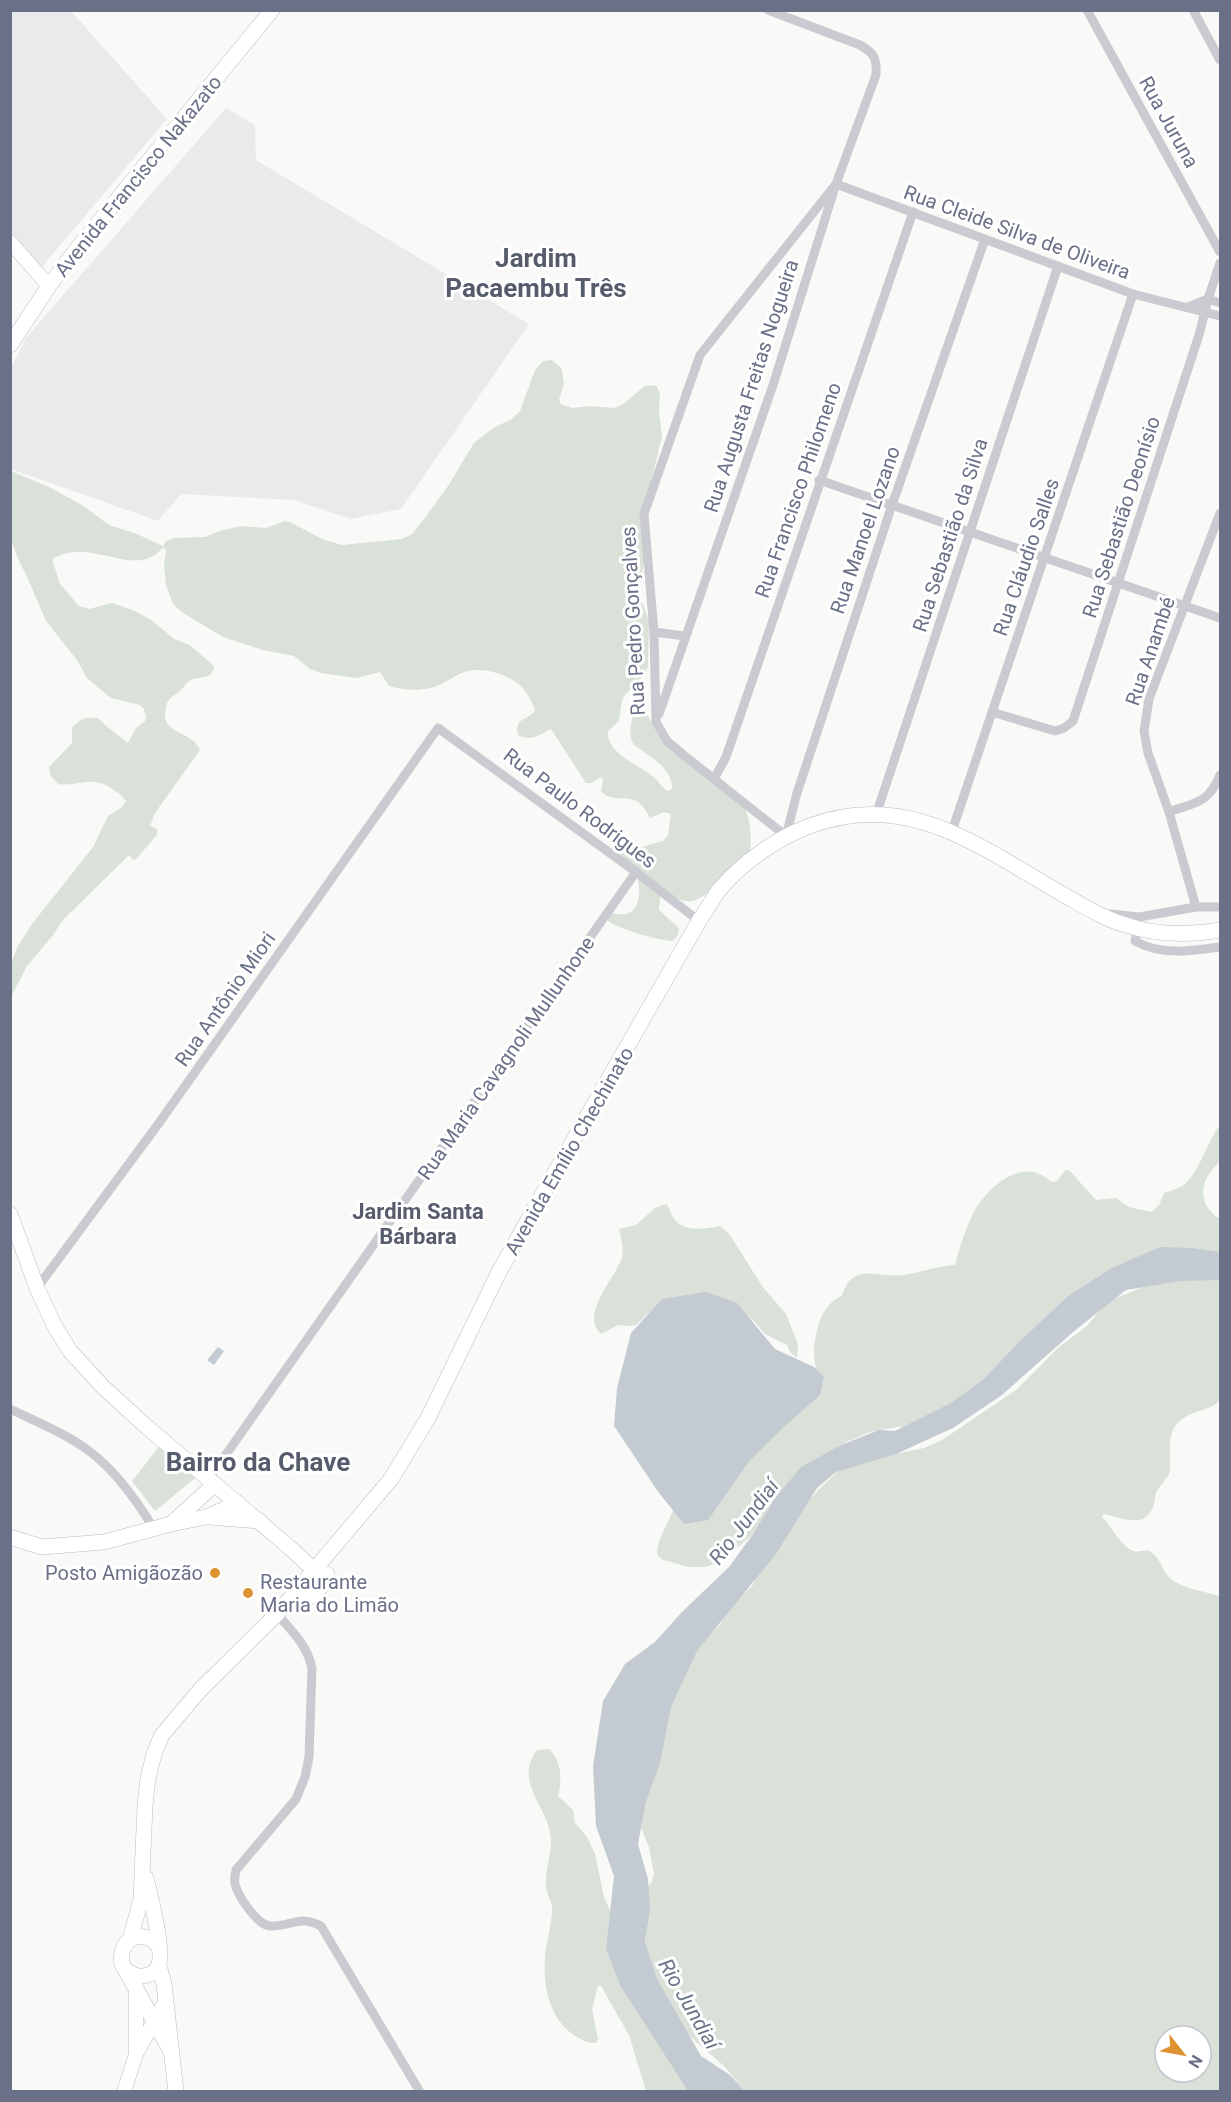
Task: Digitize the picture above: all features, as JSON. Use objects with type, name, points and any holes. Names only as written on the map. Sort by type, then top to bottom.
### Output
[{"type":"main road","name":"Avenida Francisco Nakazato","points":[[10,345],[49,286],[89,233],[272,10]]},
{"type":"main road","points":[[10,242],[49,286]]},
{"type":"main road","name":"Avenida Emílio Chechinato","points":[[130,1940],[141,1899],[148,1778],[162,1735],[200,1690],[280,1610],[404,1460],[428,1418],[515,1244],[699,921],[719,891],[742,867],[786,836],[817,824],[847,817],[876,815],[920,820],[952,831],[1098,914],[1126,926],[1163,933],[1200,933],[1221,930]]},
{"type":"main road","points":[[10,1214],[36,1288],[70,1351],[102,1388],[260,1521],[314,1570],[323,1584]]},
{"type":"main road","name":"Rua Maria Cavagnoli Mullunhone","points":[[171,1524],[212,1482]]},
{"type":"main road","points":[[10,1537],[42,1547],[104,1542],[206,1517],[238,1503]]},
{"type":"main road","points":[[206,1517],[260,1521]]},
{"type":"main road","points":[[280,1610],[299,1604],[314,1594],[323,1584],[332,1549]]},
{"type":"main road","name":"Avenida Emílio Chechinato","points":[[143,1868],[154,1905],[159,1947]]},
{"type":"main road","points":[[172,2053],[153,2023],[122,1964],[122,1951],[130,1940],[142,1936],[155,1942],[159,1947],[159,1966],[164,1984],[165,2002],[172,2053],[176,2091]]},
{"type":"main road","points":[[126,1970],[134,1976],[144,1977],[153,1973],[159,1966]]},
{"type":"main road","points":[[136,1991],[136,2054]]},
{"type":"main road","points":[[124,2091],[136,2054],[165,2002]]},
{"type":"street","name":"Rua Augusta Freitas Nogueira","points":[[656,722],[773,385],[836,184],[876,75],[876,60],[871,52],[860,45],[768,10]]},
{"type":"street","name":"Rua Juruna","points":[[1087,10],[1221,252]]},
{"type":"street","points":[[1193,10],[1221,60]]},
{"type":"street","name":"Rua Cleide Silva de Oliveira","points":[[836,184],[1133,294],[1188,307],[1204,314],[1221,316]]},
{"type":"street","name":"Rua Pedro Gonçalves","points":[[786,836],[667,741],[656,722],[654,632],[645,514],[699,355],[836,184]]},
{"type":"street","name":"Rua Francisco Philomeno","points":[[714,779],[726,757],[819,480],[913,212]]},
{"type":"street","name":"Rua Manoel Lozano","points":[[786,836],[796,793],[892,505],[985,239]]},
{"type":"street","name":"Rua Sebastião Deonísio","points":[[992,712],[1055,731],[1073,721],[1221,263]]},
{"type":"street","name":"Rua Sebastião da Silva","points":[[876,815],[1058,266]]},
{"type":"street","name":"Rua Cláudio Salles","points":[[952,831],[1133,294]]},
{"type":"street","points":[[1188,307],[1208,299],[1221,303]]},
{"type":"street","points":[[819,480],[1221,618]]},
{"type":"street","name":"Rua Anambé","points":[[1196,907],[1169,812],[1148,753],[1144,731],[1149,699],[1221,513]]},
{"type":"street","points":[[654,632],[685,636]]},
{"type":"street","name":"Rua Paulo Rodrigues","points":[[438,728],[636,872],[699,921]]},
{"type":"street","name":"Rua Antônio Miori","points":[[36,1288],[159,1123],[438,728]]},
{"type":"street","points":[[1169,812],[1203,800],[1214,790],[1221,775]]},
{"type":"street","name":"Rua Maria Cavagnoli Mullunhone","points":[[212,1482],[636,872]]},
{"type":"street","points":[[1098,914],[1139,917],[1196,907],[1221,907]]},
{"type":"street","points":[[1138,928],[1135,941],[1145,947],[1164,951],[1221,947]]},
{"type":"street","points":[[10,1409],[68,1437],[90,1451],[140,1506],[154,1529]]},
{"type":"street","points":[[280,1610],[299,1638],[311,1662],[309,1757],[305,1778],[296,1799],[236,1870],[235,1884],[245,1903],[257,1919],[264,1924],[275,1925],[301,1920],[311,1921],[321,1926],[420,2091]]},
{"type":"shaded area","points":[[10,11],[71,11],[167,119],[40,269],[11,235]]},
{"type":"shaded area","points":[[226,108],[255,125],[256,160],[529,324],[401,509],[351,519],[294,500],[181,494],[158,521],[11,469],[11,368],[26,338]]},
{"type":"shaded area","points":[[552,360],[562,369],[564,384],[559,400],[561,404],[572,408],[590,406],[615,408],[645,386],[656,385],[660,393],[659,412],[662,436],[647,499],[645,557],[640,585],[642,601],[649,621],[648,667],[644,675],[624,696],[619,721],[608,731],[609,738],[623,757],[652,776],[667,791],[672,789],[669,775],[653,758],[634,745],[632,740],[631,725],[636,705],[639,702],[643,703],[655,729],[672,751],[721,783],[739,799],[749,821],[750,853],[715,888],[699,898],[684,901],[660,896],[659,910],[679,928],[678,935],[673,941],[649,937],[621,927],[608,921],[607,916],[610,913],[625,914],[634,909],[637,904],[639,887],[635,873],[628,862],[615,850],[615,846],[634,849],[663,841],[668,835],[671,814],[664,812],[650,818],[638,802],[610,797],[601,791],[603,780],[601,777],[591,783],[586,783],[551,729],[531,738],[518,735],[519,722],[535,710],[526,691],[516,682],[494,672],[471,670],[434,687],[410,690],[389,686],[380,672],[357,678],[321,673],[310,669],[294,656],[263,650],[223,637],[183,613],[173,604],[166,585],[164,547],[143,560],[92,553],[65,553],[52,559],[60,584],[79,606],[89,609],[112,603],[135,611],[153,621],[174,639],[190,645],[214,666],[211,674],[189,681],[171,697],[167,704],[165,717],[167,723],[190,739],[200,750],[155,813],[150,826],[157,829],[157,835],[136,859],[133,860],[129,855],[63,920],[27,966],[11,997],[11,963],[18,946],[32,924],[93,847],[108,816],[121,808],[126,801],[111,788],[97,782],[58,784],[50,775],[49,767],[72,743],[72,728],[80,720],[90,717],[98,718],[128,743],[136,728],[145,721],[146,717],[140,705],[111,698],[87,678],[77,660],[46,621],[11,540],[11,471],[49,487],[82,505],[109,525],[163,546],[166,541],[175,538],[205,537],[241,526],[266,528],[285,521],[322,539],[342,545],[402,539],[412,534],[424,519],[448,486],[474,443],[493,428],[512,419],[520,411],[535,370],[543,361]]},
{"type":"shaded area","points":[[1220,1125],[1220,1162],[1208,1176],[1203,1191],[1207,1206],[1220,1219],[1220,1255],[1178,1253],[928,1426],[897,1427],[870,1432],[828,1453],[802,1475],[750,1537],[719,1562],[706,1567],[689,1567],[663,1560],[658,1556],[659,1541],[674,1508],[820,1385],[814,1352],[820,1320],[829,1305],[842,1296],[853,1278],[867,1274],[904,1275],[955,1265],[965,1231],[979,1204],[1000,1182],[1018,1173],[1037,1173],[1053,1182],[1058,1180],[1065,1170],[1069,1170],[1096,1200],[1116,1198],[1129,1207],[1151,1212],[1159,1205],[1164,1193],[1188,1181]]},
{"type":"shaded area","points":[[666,1204],[673,1217],[682,1226],[694,1229],[720,1226],[730,1235],[762,1286],[786,1314],[798,1344],[797,1358],[790,1352],[787,1345],[765,1334],[754,1321],[738,1309],[664,1302],[636,1325],[618,1325],[601,1334],[595,1326],[594,1316],[596,1306],[622,1257],[619,1229],[636,1225],[655,1208]]},
{"type":"shaded area","points":[[1160,1247],[1220,1252],[1220,1280],[1180,1281],[1126,1290],[1073,1332],[1002,1395],[953,1428],[896,1454],[836,1472],[817,1488],[776,1554],[697,1651],[671,1707],[660,1763],[646,1801],[638,1844],[648,1879],[650,1908],[645,1942],[657,1979],[701,2056],[730,2075],[745,2091],[688,2091],[620,1985],[606,1949],[614,1876],[596,1826],[593,1766],[603,1701],[625,1664],[655,1642],[682,1612],[729,1567],[776,1497],[801,1467],[841,1445],[879,1430],[895,1431],[951,1403],[984,1379],[1067,1297],[1110,1269]]},
{"type":"shaded area","points":[[1220,1274],[1220,1400],[1210,1407],[1184,1417],[1174,1428],[1170,1443],[1169,1473],[1157,1490],[1154,1505],[1149,1514],[1138,1520],[1104,1514],[1102,1517],[1129,1549],[1149,1551],[1154,1554],[1171,1579],[1184,1586],[1219,1596],[1220,1600],[1220,2091],[745,2091],[724,2066],[680,2028],[659,1997],[645,1947],[647,1924],[641,1896],[652,1881],[654,1874],[649,1847],[641,1828],[661,1706],[700,1643],[720,1625],[728,1609],[752,1586],[765,1562],[805,1505],[838,1471],[855,1462],[924,1448],[942,1440],[1016,1390],[1059,1347],[1087,1326],[1105,1304],[1148,1285]]},
{"type":"shaded area","points":[[706,1292],[737,1303],[775,1349],[814,1367],[824,1377],[820,1395],[750,1460],[708,1520],[684,1524],[659,1493],[614,1426],[617,1388],[631,1333],[662,1299]]},
{"type":"shaded area","points":[[218,1347],[224,1351],[214,1365],[207,1360]]},
{"type":"shaded area","points":[[162,1443],[195,1478],[155,1511],[132,1481]]},
{"type":"shaded area","points":[[549,1749],[559,1765],[558,1796],[573,1810],[575,1823],[587,1837],[595,1854],[604,1897],[614,1920],[704,2091],[646,2091],[629,2035],[601,1986],[598,1986],[592,2009],[598,2039],[596,2043],[580,2039],[563,2026],[557,2018],[549,1999],[545,1979],[546,1952],[552,1914],[552,1905],[546,1889],[551,1841],[545,1818],[530,1785],[529,1774],[530,1762],[537,1750]]},
{"type":"place","name":"Posto Amigãozão","points":[[215,1573]]},
{"type":"place","name":"Restaurante Maria do Limão","points":[[248,1593]]},
{"type":"district","name":"Jardim Pacaembu Três","points":[[536,273]]},
{"type":"district","name":"Jardim Santa Bárbara","points":[[418,1224]]},
{"type":"district","name":"Bairro da Chave","points":[[258,1462]]},
{"type":"water label","name":"Rio Jundiaí","points":[[744,1522]]},
{"type":"water label","name":"Rio Jundiaí","points":[[689,2004]]}]
